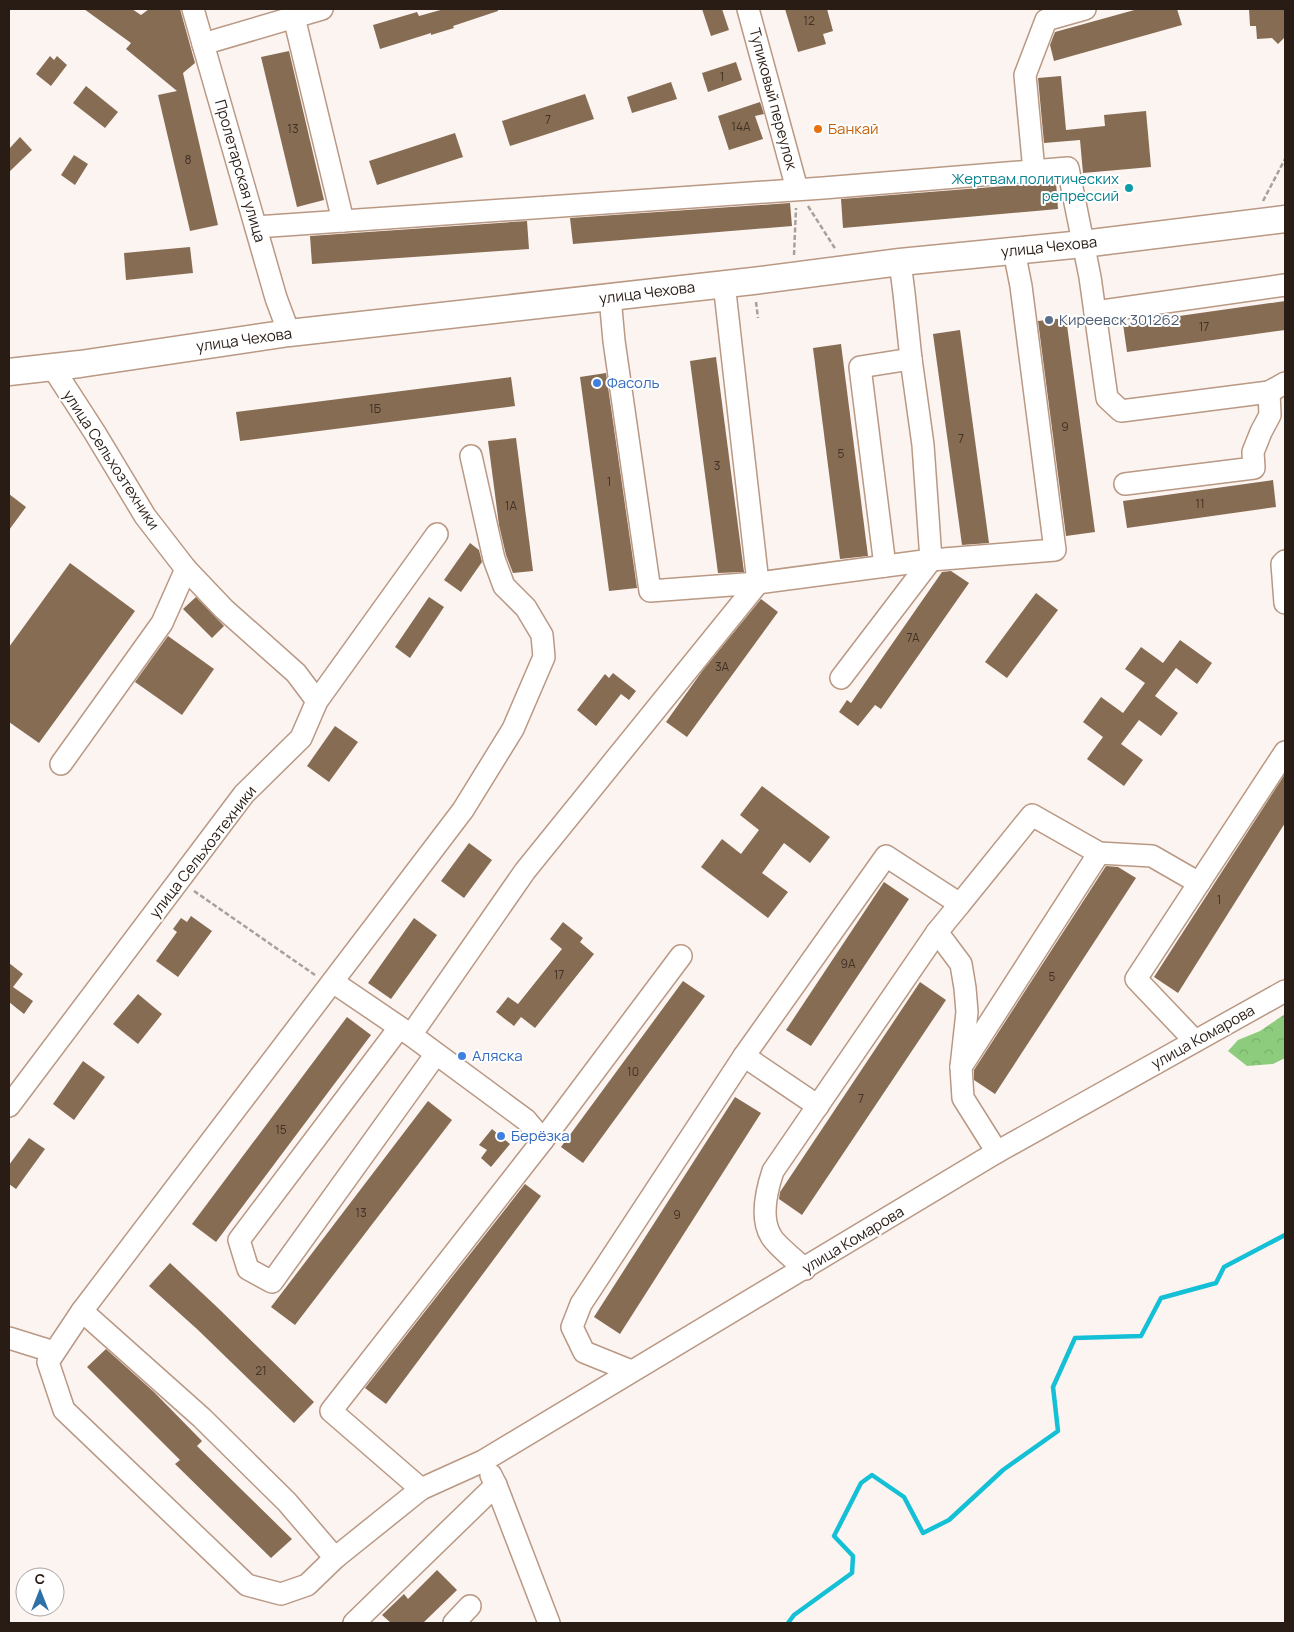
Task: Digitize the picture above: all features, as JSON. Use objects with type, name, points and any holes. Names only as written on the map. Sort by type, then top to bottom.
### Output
[{"type":"main road","name":"улица Чехова","points":[[9,372],[53,368],[289,333],[724,284],[900,262],[1083,244],[1285,219]]},
{"type":"street","name":"Пролетарская улица","points":[[193,9],[276,298],[289,333]]},
{"type":"street","points":[[203,44],[322,9]]},
{"type":"street","name":"Тупиковый переулок","points":[[748,9],[797,189]]},
{"type":"street","points":[[1034,171],[1025,75],[1046,20],[1085,9]]},
{"type":"street","points":[[294,17],[343,221]]},
{"type":"street","points":[[256,227],[1068,168],[1096,312],[1106,398],[1121,411],[1277,387],[1278,415],[1261,432],[1253,452],[1254,468],[1125,484]]},
{"type":"street","points":[[610,297],[614,342],[650,591],[758,583],[931,560],[1055,550],[1021,286],[1014,251]]},
{"type":"street","points":[[842,678],[931,560],[923,445],[900,262]]},
{"type":"street","points":[[436,1054],[272,1282],[248,1269],[239,1240],[405,1031],[525,871],[758,583],[724,284]]},
{"type":"street","points":[[1096,312],[1285,285]]},
{"type":"street","points":[[884,566],[860,367],[911,359]]},
{"type":"street","name":"улица Сельхозтехники","points":[[9,1106],[244,794],[301,738],[317,701],[296,673],[224,609],[186,569],[145,516],[53,368]]},
{"type":"street","points":[[9,1338],[54,1352],[82,1311],[463,810],[513,729],[544,657],[542,635],[526,608],[504,586],[494,559],[471,456]]},
{"type":"street","points":[[317,701],[436,534]]},
{"type":"street","points":[[1285,561],[1282,564],[1285,603]]},
{"type":"street","points":[[62,764],[162,624],[186,569]]},
{"type":"street","points":[[1195,1041],[1136,979],[1285,752]]},
{"type":"street","points":[[805,1269],[771,1236],[765,1216],[767,1188],[774,1171],[937,932],[1032,815],[1099,853],[1152,856],[1199,882]]},
{"type":"street","points":[[961,1067],[1099,853]]},
{"type":"street","points":[[631,1371],[584,1352],[572,1327],[581,1304],[744,1056],[886,856],[960,904]]},
{"type":"street","points":[[937,932],[961,964],[965,988],[967,1012],[961,1067],[962,1098],[997,1152]]},
{"type":"street","points":[[421,1489],[331,1411],[543,1140],[681,956]]},
{"type":"street","points":[[332,984],[405,1031],[526,1120],[543,1140]]},
{"type":"street","name":"улица Комарова","points":[[54,1352],[48,1362],[64,1410],[246,1585],[281,1594],[307,1586],[335,1558],[421,1489],[483,1461],[997,1152],[1285,991]]},
{"type":"street","points":[[744,1056],[818,1106]]},
{"type":"street","points":[[82,1311],[202,1418],[287,1502],[335,1558]]},
{"type":"street","points":[[483,1461],[496,1485],[549,1623]]},
{"type":"street","points":[[354,1623],[496,1485]]},
{"type":"street","points":[[454,1623],[470,1606]]},
{"type":"path","points":[[1260,206],[1285,159]]},
{"type":"path","points":[[797,189],[840,256]]},
{"type":"path","points":[[793,262],[797,189]]},
{"type":"path","points":[[179,881],[332,984]]},
{"type":"green space","points":[[1285,1014],[1285,1058],[1273,1064],[1247,1066],[1228,1051],[1238,1040],[1260,1031]]},
{"type":"building","points":[[84,9],[132,9],[141,15],[149,9],[180,9],[195,63],[183,73],[218,225],[190,231],[158,95],[177,91],[126,49],[131,43]]},
{"type":"building","points":[[444,9],[498,9],[498,11],[453,26],[454,28],[380,49],[373,25],[417,12],[419,16]]},
{"type":"building","points":[[702,9],[722,9],[729,30],[711,36]]},
{"type":"building","points":[[785,9],[827,9],[833,31],[823,34],[826,44],[798,52]]},
{"type":"building","points":[[1138,9],[1177,9],[1182,25],[1054,61],[1050,45],[1055,32]]},
{"type":"building","points":[[1249,9],[1285,9],[1285,37],[1278,44],[1272,38],[1257,39],[1256,26],[1250,26]]},
{"type":"building","points":[[289,51],[324,200],[297,207],[261,57]]},
{"type":"building","points":[[50,56],[54,60],[57,56],[67,65],[51,86],[36,74]]},
{"type":"building","points":[[736,62],[742,80],[708,92],[702,73]]},
{"type":"building","points":[[1061,76],[1066,130],[1105,126],[1104,115],[1146,111],[1151,167],[1083,173],[1080,140],[1044,143],[1038,78]]},
{"type":"building","points":[[671,82],[677,99],[632,113],[627,97]]},
{"type":"building","points":[[86,86],[118,112],[105,128],[73,103]]},
{"type":"building","points":[[585,94],[594,119],[510,146],[502,121]]},
{"type":"building","points":[[760,102],[764,114],[755,116],[763,139],[729,150],[718,116]]},
{"type":"building","points":[[455,133],[463,157],[377,185],[369,161]]},
{"type":"building","points":[[20,137],[32,150],[9,172],[9,149]]},
{"type":"building","points":[[74,155],[88,164],[75,185],[61,175]]},
{"type":"building","points":[[1056,182],[1058,209],[843,228],[841,199]]},
{"type":"building","points":[[790,203],[792,226],[573,244],[570,218]]},
{"type":"building","points":[[527,221],[529,249],[312,264],[310,236]]},
{"type":"building","points":[[190,247],[193,273],[126,280],[124,253]]},
{"type":"building","points":[[1285,301],[1285,330],[1127,352],[1123,324]]},
{"type":"building","points":[[1066,318],[1095,532],[1066,536],[1038,321]]},
{"type":"building","points":[[960,330],[989,543],[962,545],[933,334]]},
{"type":"building","points":[[841,344],[868,556],[840,559],[813,348]]},
{"type":"building","points":[[716,357],[744,572],[718,573],[690,361]]},
{"type":"building","points":[[606,373],[637,588],[609,591],[580,377]]},
{"type":"building","points":[[511,377],[515,406],[240,441],[236,412]]},
{"type":"building","points":[[516,438],[533,571],[513,573],[506,555],[499,525],[488,441]]},
{"type":"building","points":[[1273,480],[1276,507],[1127,528],[1123,501]]},
{"type":"building","points":[[9,494],[26,507],[9,530]]},
{"type":"building","points":[[470,543],[479,550],[482,562],[461,592],[444,580]]},
{"type":"building","points":[[70,563],[135,611],[39,743],[9,722],[9,647]]},
{"type":"building","points":[[951,571],[969,583],[881,709],[875,705],[858,726],[839,712],[847,700],[851,703],[942,572]]},
{"type":"building","points":[[1036,593],[1058,610],[1007,678],[985,662]]},
{"type":"building","points":[[196,597],[224,626],[212,638],[183,609]]},
{"type":"building","points":[[429,597],[444,607],[410,658],[395,647]]},
{"type":"building","points":[[761,599],[778,612],[687,737],[666,722],[703,670]]},
{"type":"building","points":[[168,636],[214,669],[182,715],[135,682]]},
{"type":"building","points":[[1180,640],[1212,663],[1197,684],[1176,668],[1155,696],[1178,713],[1161,736],[1139,720],[1121,744],[1143,760],[1124,786],[1087,759],[1103,737],[1083,722],[1101,697],[1123,713],[1145,683],[1125,669],[1141,647],[1163,663]]},
{"type":"building","points":[[613,673],[636,691],[629,700],[621,694],[596,726],[577,710],[605,674],[609,678]]},
{"type":"building","points":[[335,726],[358,742],[329,782],[307,766]]},
{"type":"building","points":[[1285,774],[1285,823],[1178,993],[1154,977]]},
{"type":"building","points":[[762,786],[830,837],[810,863],[784,843],[762,873],[788,892],[768,918],[701,867],[722,839],[741,854],[759,830],[740,815]]},
{"type":"building","points":[[469,843],[492,860],[464,898],[441,881]]},
{"type":"building","points":[[1106,866],[1118,867],[1136,878],[995,1094],[974,1080],[974,1070]]},
{"type":"building","points":[[884,882],[909,899],[811,1046],[786,1030]]},
{"type":"building","points":[[191,916],[212,931],[178,977],[156,961],[177,932],[173,929],[181,918],[187,922]]},
{"type":"building","points":[[414,918],[437,935],[391,999],[368,983]]},
{"type":"building","points":[[563,922],[583,938],[580,942],[594,954],[535,1028],[521,1017],[514,1026],[496,1012],[508,997],[518,1004],[562,949],[550,939]]},
{"type":"building","points":[[9,963],[23,974],[13,987],[33,1001],[24,1014],[9,1002]]},
{"type":"building","points":[[683,981],[705,996],[583,1163],[561,1147]]},
{"type":"building","points":[[920,982],[946,1000],[802,1215],[779,1199],[780,1192]]},
{"type":"building","points":[[138,994],[162,1014],[138,1044],[113,1024]]},
{"type":"building","points":[[347,1017],[371,1035],[216,1242],[192,1224]]},
{"type":"building","points":[[83,1061],[105,1077],[74,1120],[53,1104]]},
{"type":"building","points":[[735,1097],[761,1113],[620,1334],[594,1317]]},
{"type":"building","points":[[428,1101],[452,1120],[295,1325],[271,1307]]},
{"type":"building","points":[[492,1129],[510,1144],[491,1167],[481,1158],[487,1150],[479,1145]]},
{"type":"building","points":[[29,1138],[45,1149],[16,1189],[9,1184],[9,1165]]},
{"type":"building","points":[[525,1184],[541,1196],[386,1404],[365,1388]]},
{"type":"building","points":[[170,1263],[314,1402],[294,1423],[197,1329],[149,1286]]},
{"type":"building","points":[[106,1349],[154,1392],[202,1441],[197,1446],[292,1539],[271,1558],[175,1464],[180,1460],[87,1367]]},
{"type":"building","points":[[437,1570],[457,1590],[423,1623],[391,1623],[382,1615],[404,1594],[408,1599]]},
{"type":"waterway","points":[[788,1623],[794,1615],[852,1573],[853,1556],[834,1536],[861,1483],[872,1475],[904,1497],[923,1533],[949,1520],[1003,1470],[1058,1431],[1053,1387],[1075,1338],[1141,1336],[1161,1298],[1216,1283],[1224,1267],[1285,1235]]},
{"type":"place","name":"Банкай","points":[[818,129]]},
{"type":"place","name":"Жертвам политических репрессий","points":[[1129,188]]},
{"type":"place","name":"Киреевск 301262","points":[[1049,320]]},
{"type":"place","name":"Фасоль","points":[[597,383]]},
{"type":"place","name":"Аляска","points":[[462,1056]]},
{"type":"place","name":"Берёзка","points":[[501,1136]]}]
